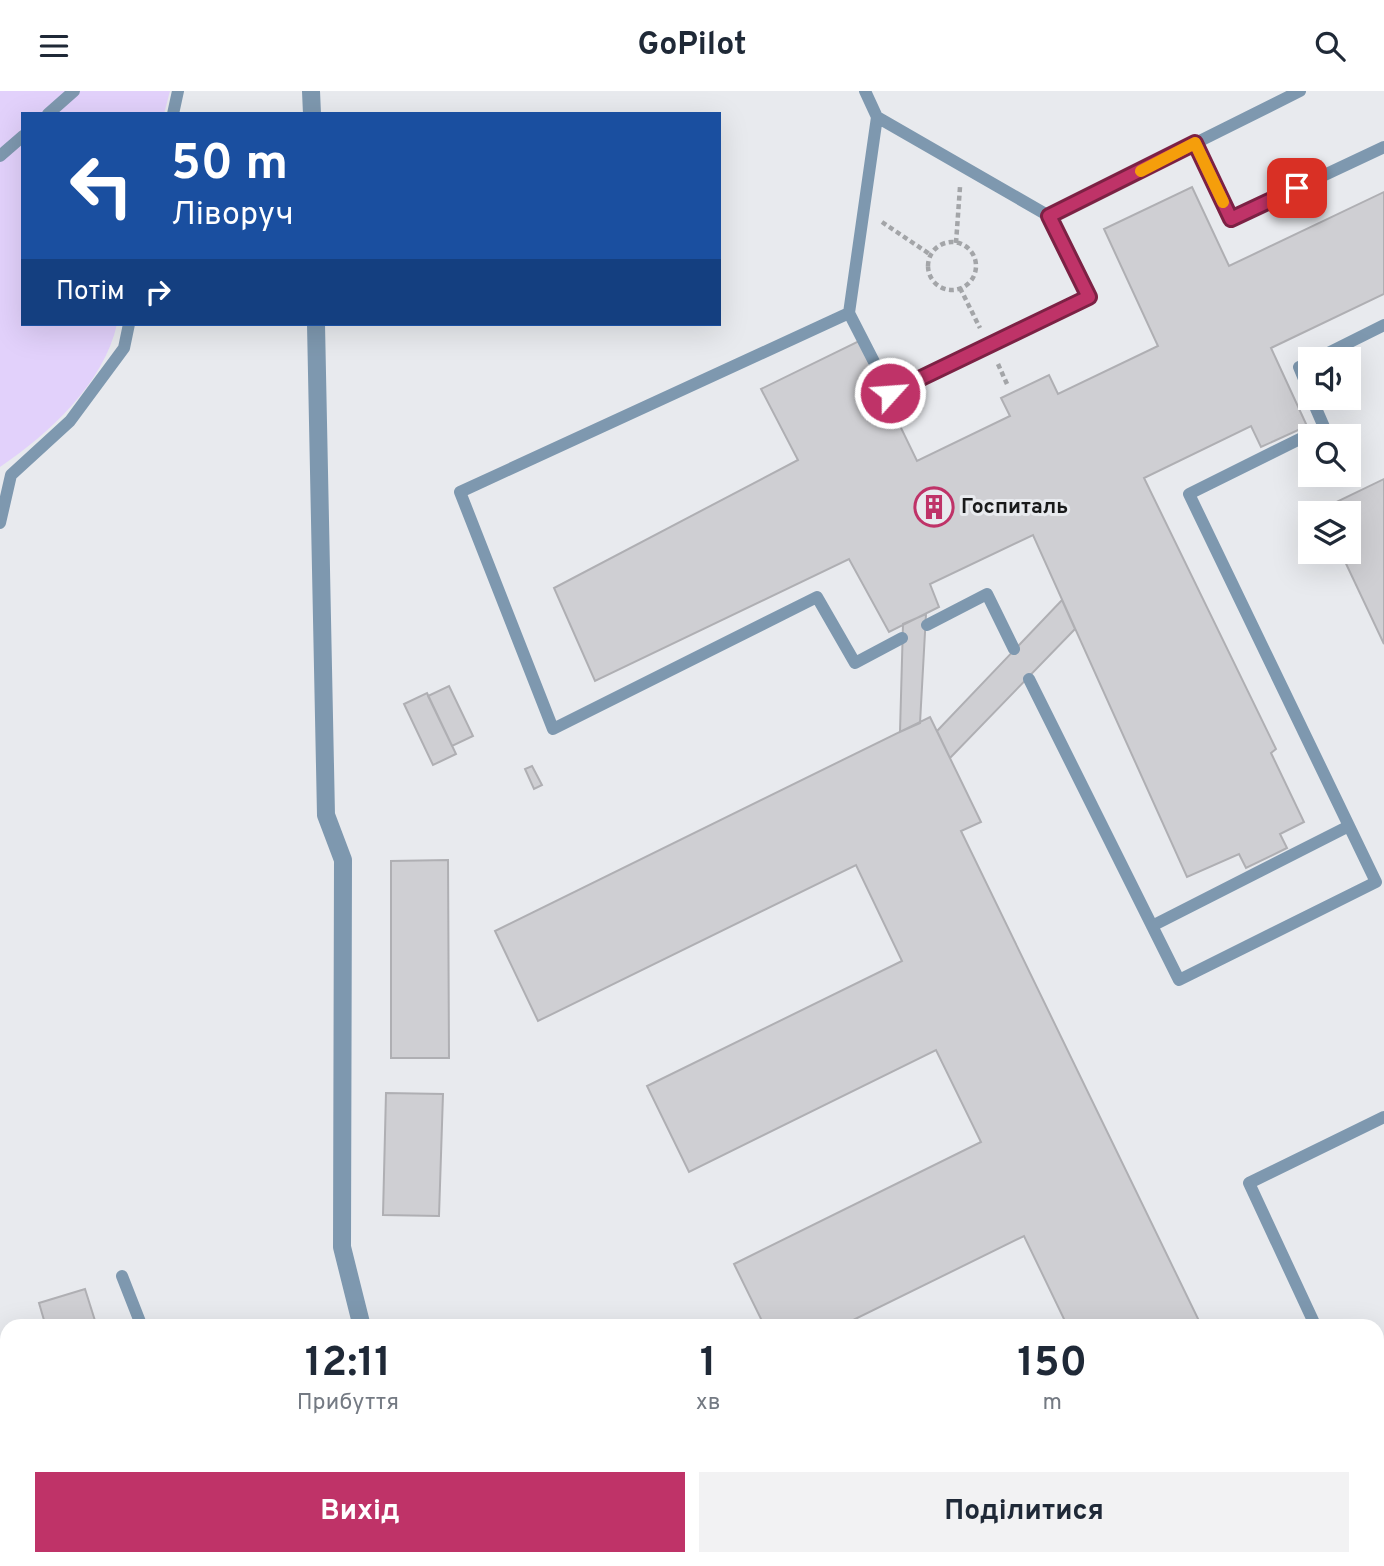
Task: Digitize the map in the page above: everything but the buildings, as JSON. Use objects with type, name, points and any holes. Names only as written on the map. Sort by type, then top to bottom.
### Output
[{"type":"street","points":[[311,91],[312,112]]},
{"type":"street","points":[[316,326],[326,815],[343,860],[342,1247],[360,1319]]},
{"type":"lane","points":[[50,112],[74,91]]},
{"type":"lane","points":[[173,112],[178,91]]},
{"type":"lane","points":[[865,91],[877,117],[849,313],[890,393],[1089,297],[1049,216],[877,117]]},
{"type":"lane","points":[[1049,216],[1300,91]]},
{"type":"lane","points":[[0,156],[21,138]]},
{"type":"lane","points":[[1195,143],[1231,219],[1384,147]]},
{"type":"lane","points":[[849,313],[460,492],[553,729],[817,597],[855,663],[902,638]]},
{"type":"lane","points":[[1340,347],[1384,325]]},
{"type":"lane","points":[[0,523],[11,475],[70,421],[124,348],[129,326]]},
{"type":"lane","points":[[1029,680],[1178,980],[1380,883],[1349,826],[1189,494],[1324,427],[1317,410]]},
{"type":"lane","points":[[927,625],[987,594],[1014,649]]},
{"type":"lane","points":[[1152,926],[1349,826]]},
{"type":"lane","points":[[1312,1319],[1250,1183],[1384,1117]]},
{"type":"lane","points":[[122,1276],[139,1319]]},
{"type":"path","points":[[956,243],[961,165]]},
{"type":"path","points":[[864,210],[931,255]]},
{"type":"path","points":[[956,243],[969,250],[975,263],[972,278],[960,288],[952,290],[936,285],[929,271],[931,255],[941,245],[956,243]]},
{"type":"shaded area","points":[[0,91],[170,91],[165,112],[21,112],[21,326],[116,326],[100,367],[72,405],[37,439],[0,467]]},
{"type":"slow traffic","points":[[1141,171],[1195,143],[1223,202]]},
{"type":"place","name":"Госпиталь","points":[[934,507]]},
{"type":"route","points":[[890,393],[1089,297],[1049,216],[1195,143],[1231,219],[1297,188]]}]
